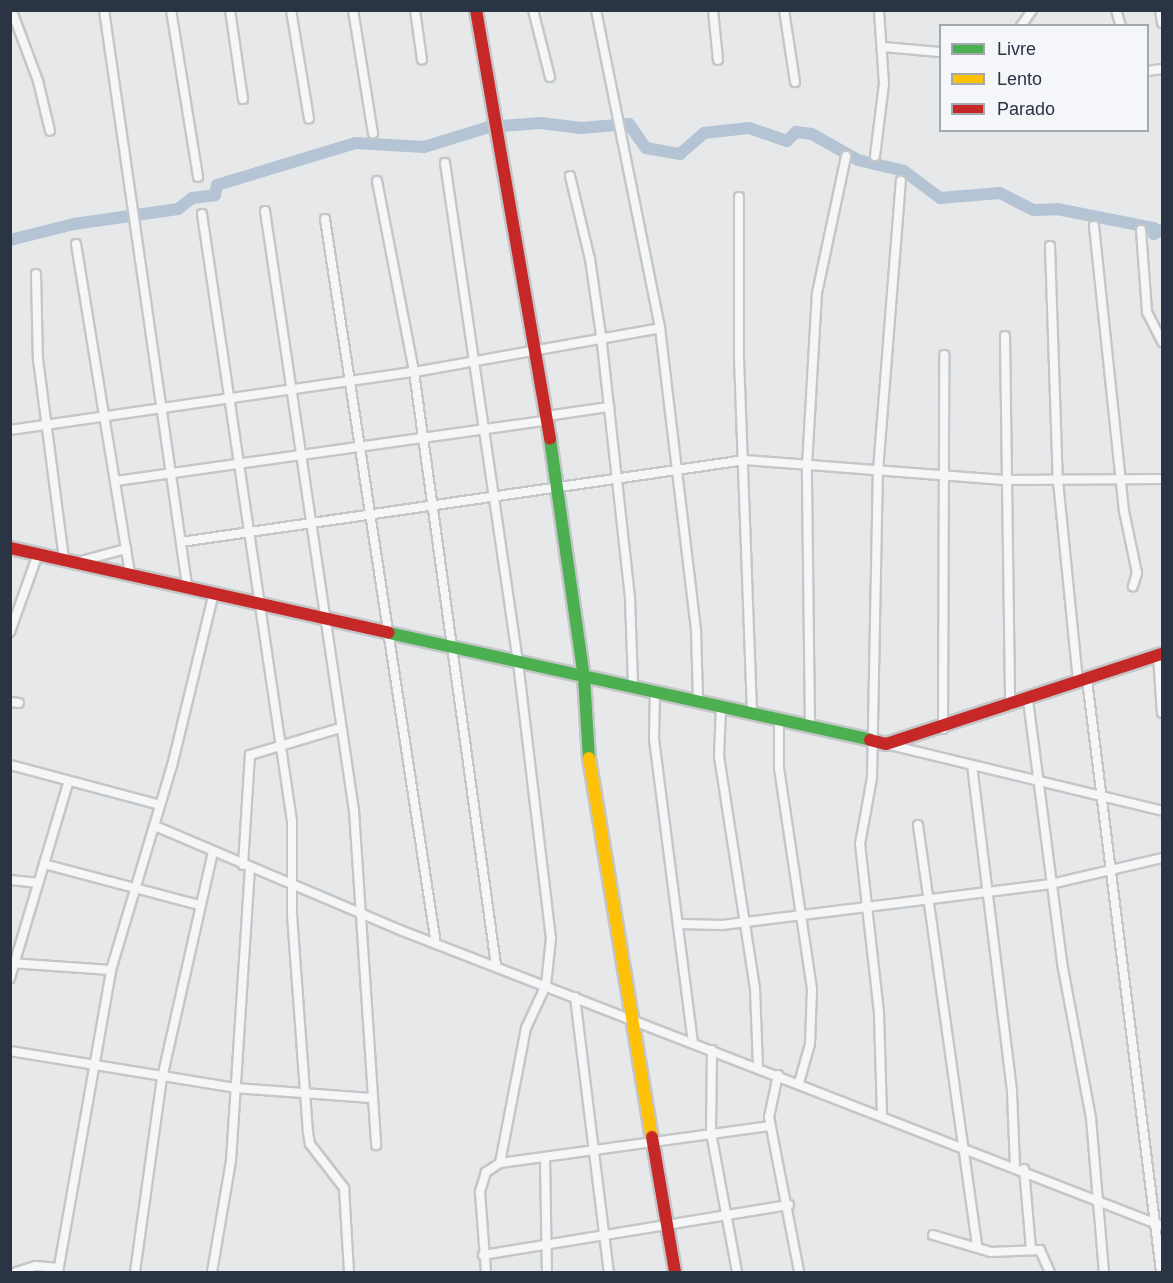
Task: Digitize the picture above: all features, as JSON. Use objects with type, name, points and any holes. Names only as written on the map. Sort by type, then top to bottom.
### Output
[{"type":"street","points":[[104,10],[159,405],[187,585]]},
{"type":"street","points":[[171,10],[198,177]]},
{"type":"street","points":[[230,10],[243,99]]},
{"type":"street","points":[[291,10],[309,119]]},
{"type":"street","points":[[353,10],[373,133]]},
{"type":"street","points":[[415,10],[422,60]]},
{"type":"street","points":[[476,10],[548,418],[584,677],[587,746],[633,1018],[650,1143],[675,1272]]},
{"type":"street","points":[[533,10],[550,77]]},
{"type":"street","points":[[596,10],[660,328],[674,467],[696,631],[698,700]]},
{"type":"street","points":[[713,10],[718,60]]},
{"type":"street","points":[[784,10],[795,82]]},
{"type":"street","points":[[874,156],[883,47],[879,10]]},
{"type":"street","points":[[1022,24],[1032,10]]},
{"type":"street","points":[[1160,10],[1162,23]]},
{"type":"street","points":[[12,13],[39,81],[50,131]]},
{"type":"street","points":[[883,47],[939,52]]},
{"type":"street","points":[[810,726],[807,466],[817,293],[846,156]]},
{"type":"street","points":[[445,163],[475,360],[481,430],[490,493],[518,662],[551,938],[546,985],[526,1028],[500,1163]]},
{"type":"street","points":[[570,176],[590,259],[601,335],[618,474],[633,686]]},
{"type":"street","points":[[377,181],[414,372],[454,648],[496,965]]},
{"type":"street","points":[[882,1114],[881,1037],[860,844],[870,799],[878,471],[902,181]]},
{"type":"street","points":[[740,197],[752,714]]},
{"type":"street","points":[[265,211],[290,388],[312,520],[340,729],[354,811],[358,909],[376,1145]]},
{"type":"street","points":[[202,214],[249,530],[263,605],[280,747],[292,821],[291,884],[304,1092],[310,1144],[344,1188],[349,1272]]},
{"type":"street","points":[[325,219],[353,380],[436,944]]},
{"type":"street","points":[[1095,226],[1120,479],[1137,573],[1133,586]]},
{"type":"street","points":[[1141,230],[1147,312],[1162,342]]},
{"type":"street","points":[[76,244],[107,415],[129,574]]},
{"type":"street","points":[[1050,246],[1058,481],[1082,681],[1111,868],[1160,1225],[1161,1272]]},
{"type":"street","points":[[36,274],[45,424],[68,561]]},
{"type":"street","points":[[10,430],[159,405],[230,398],[414,372],[601,335],[660,328]]},
{"type":"street","points":[[1005,336],[1010,706]]},
{"type":"street","points":[[943,730],[944,355]]},
{"type":"street","points":[[116,481],[169,472],[423,441],[609,407]]},
{"type":"street","points":[[181,542],[618,474],[745,460],[942,477],[1007,480],[1162,479]]},
{"type":"street","points":[[10,548],[187,585],[326,621],[698,700],[972,765],[1039,777],[1162,811]]},
{"type":"street","points":[[68,561],[126,549]]},
{"type":"street","points":[[10,632],[38,554]]},
{"type":"street","points":[[16,1272],[36,1266],[58,1270],[92,1063],[111,970],[134,888],[155,826],[214,592]]},
{"type":"street","points":[[886,744],[943,730],[1160,655],[1162,713]]},
{"type":"street","points":[[655,691],[654,739],[680,924],[693,1042]]},
{"type":"street","points":[[1028,700],[1050,884],[1084,1071],[1104,1272]]},
{"type":"street","points":[[721,707],[719,756],[745,920],[758,1066]]},
{"type":"street","points":[[779,720],[779,768],[804,912],[812,1022],[799,1083]]},
{"type":"street","points":[[212,1272],[231,1161],[250,754],[340,729]]},
{"type":"street","points":[[10,765],[68,783],[160,805]]},
{"type":"street","points":[[972,765],[1012,1092],[1019,1168],[1031,1249]]},
{"type":"street","points":[[10,978],[12,963],[68,783]]},
{"type":"street","points":[[918,825],[961,1145],[970,1175],[977,1247]]},
{"type":"street","points":[[155,826],[246,867],[358,909],[436,944],[882,1114],[1160,1225]]},
{"type":"street","points":[[135,1272],[162,1078],[199,905],[213,852]]},
{"type":"street","points":[[680,924],[745,920],[865,903],[1050,884],[1162,858]]},
{"type":"street","points":[[44,864],[199,905]]},
{"type":"street","points":[[10,880],[37,884]]},
{"type":"street","points":[[12,963],[111,970]]},
{"type":"street","points":[[574,997],[609,1272]]},
{"type":"street","points":[[712,1050],[711,1133],[737,1272]]},
{"type":"street","points":[[10,1051],[92,1063],[162,1078],[235,1088],[371,1098]]},
{"type":"street","points":[[778,1076],[770,1126],[789,1205],[799,1272]]},
{"type":"street","points":[[486,1272],[480,1192],[486,1172],[500,1163],[545,1159],[770,1126]]},
{"type":"street","points":[[545,1159],[543,1245],[547,1272]]},
{"type":"street","points":[[483,1255],[604,1233],[665,1226],[789,1205]]},
{"type":"street","points":[[933,1235],[977,1247],[1031,1249],[1046,1254],[1050,1272]]},
{"type":"waterway","points":[[10,240],[74,224],[178,209],[192,198],[215,195],[217,185],[355,143],[424,147],[489,127],[541,123],[581,128],[629,124],[646,148],[680,154],[704,133],[749,128],[787,141],[796,132],[812,134],[858,160],[904,171],[940,198],[1000,193],[1034,210],[1057,209],[1154,228],[1154,234],[1162,230]]},
{"type":"traffic: fast","points":[[550,439],[584,677],[589,758]]},
{"type":"traffic: fast","points":[[389,633],[870,740]]},
{"type":"traffic: slow","points":[[589,758],[652,1137]]},
{"type":"traffic: jam","points":[[476,10],[550,439]]},
{"type":"traffic: jam","points":[[10,548],[389,633]]},
{"type":"traffic: jam","points":[[870,740],[886,744],[1162,654]]},
{"type":"traffic: jam","points":[[652,1137],[675,1272]]}]
